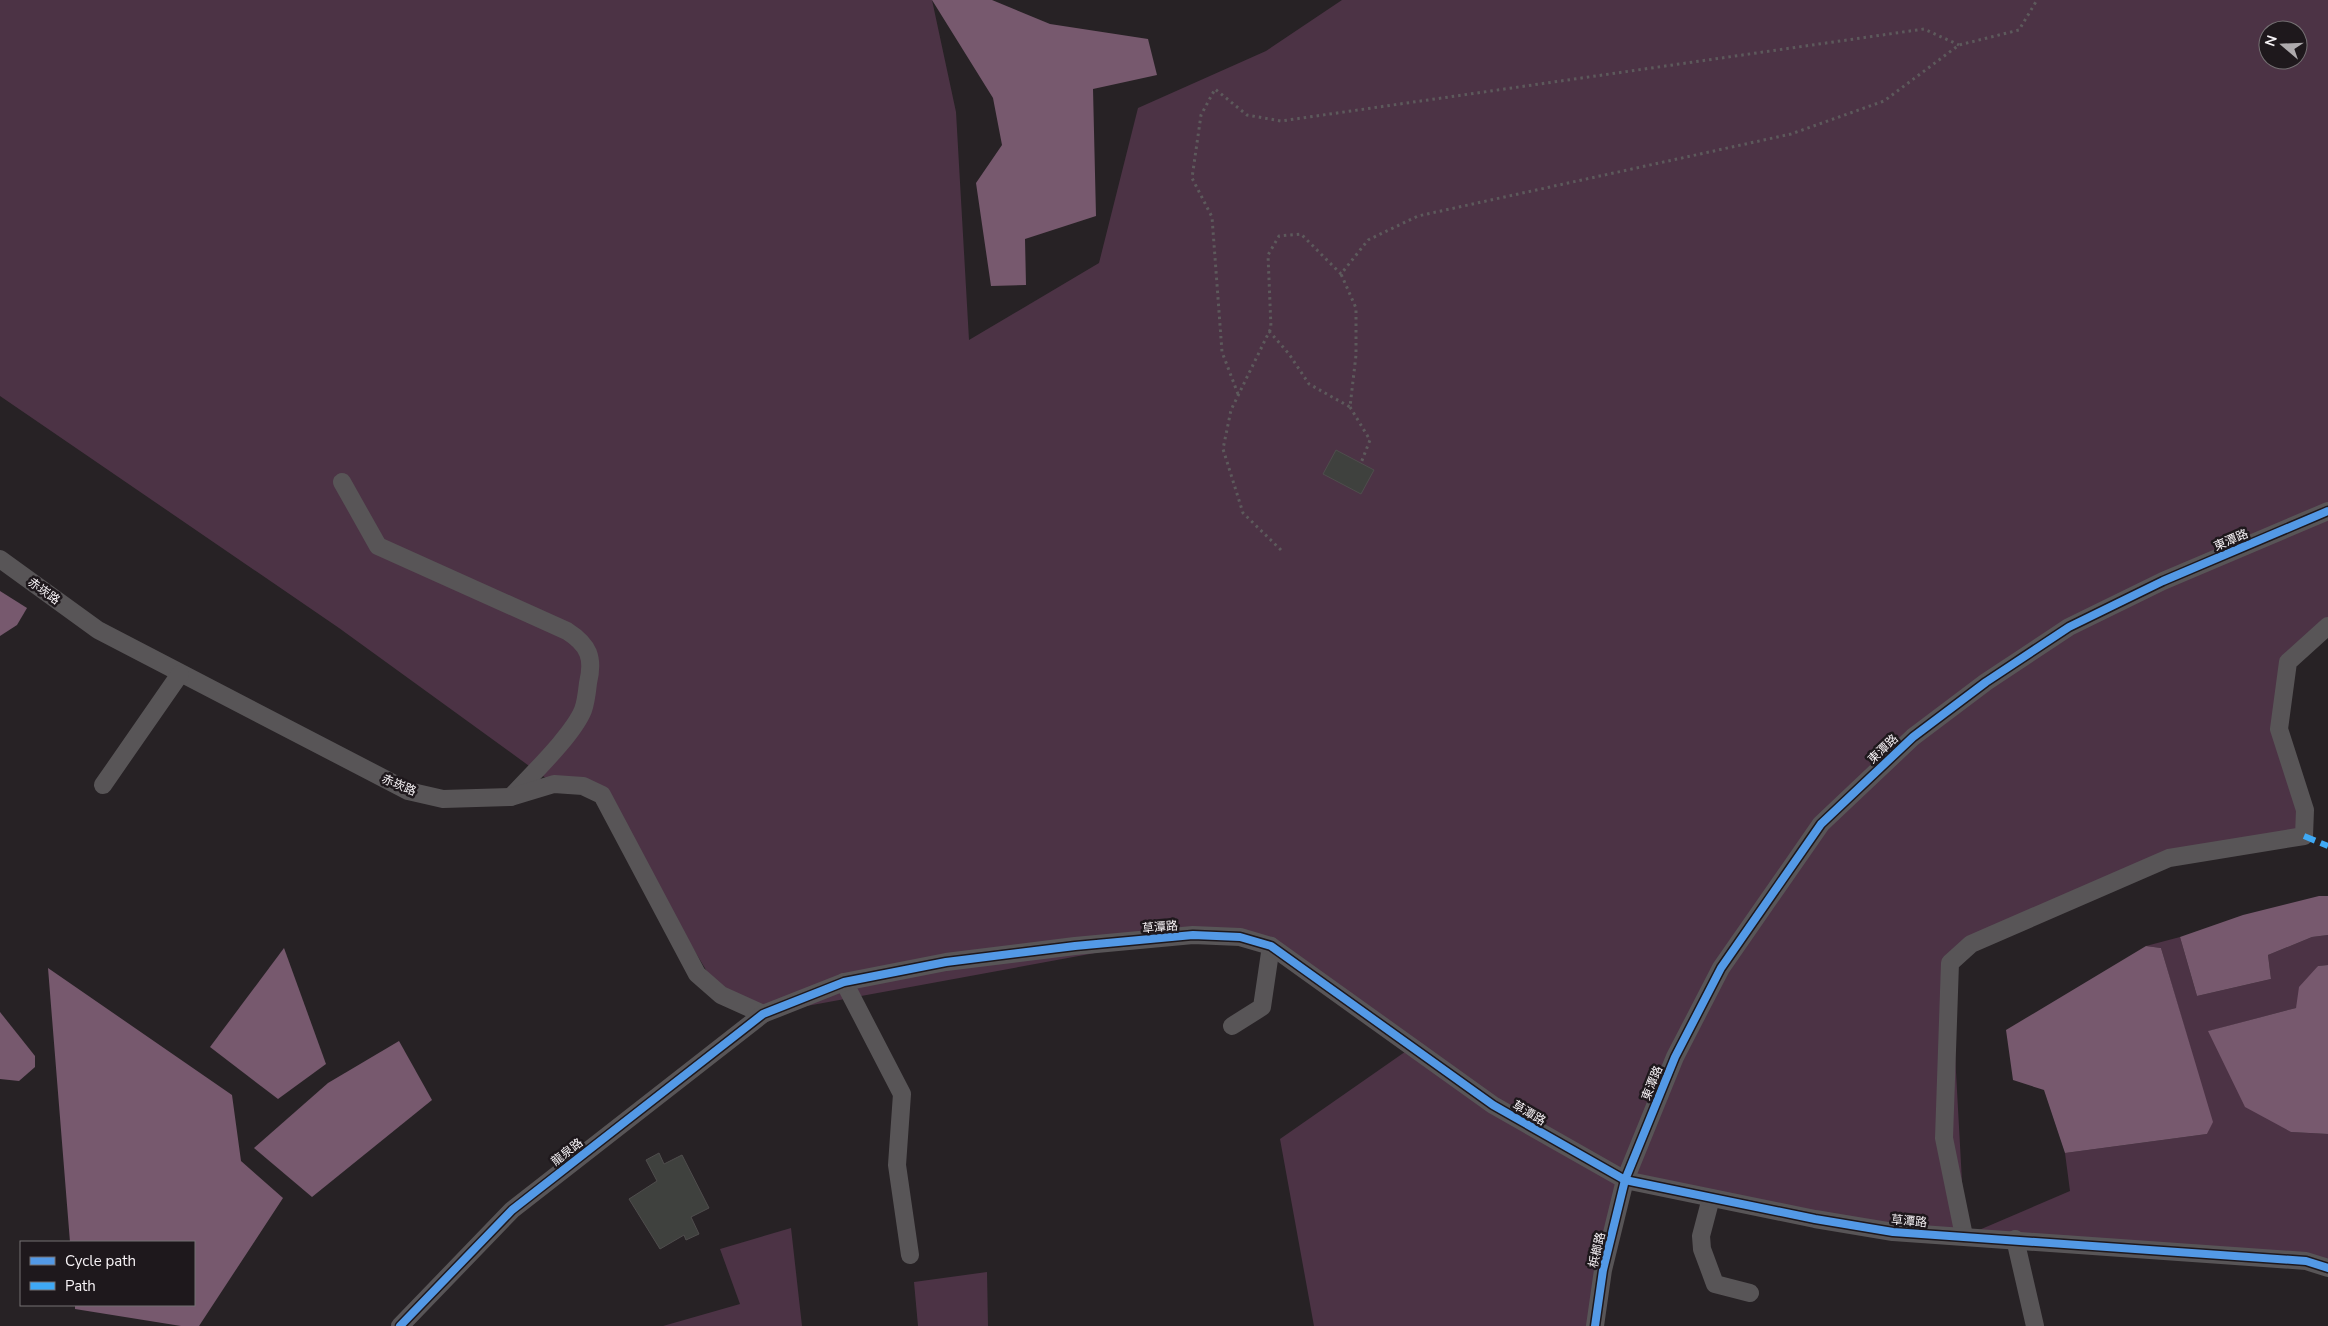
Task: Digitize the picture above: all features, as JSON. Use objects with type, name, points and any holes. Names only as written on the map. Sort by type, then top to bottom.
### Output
[{"type":"street","points":[[342,482],[378,546],[567,631],[582,640],[589,656],[592,670],[582,711],[562,741],[511,797]]},
{"type":"street","name":"東潭路","points":[[1625,1180],[1675,1057],[1721,968],[1821,824],[1913,737],[1986,682],[2069,627],[2163,581],[2328,511]]},
{"type":"street","name":"赤崁路","points":[[0,558],[98,630],[408,791],[443,799],[511,797],[554,784],[583,786],[602,795],[697,974],[721,996],[763,1014]]},
{"type":"street","points":[[1964,1236],[1944,1138],[1950,963],[1970,944],[2169,858],[2304,836],[2305,810],[2279,729],[2288,662],[2328,626]]},
{"type":"street","points":[[103,785],[180,674]]},
{"type":"street","name":"草潭路","points":[[763,1014],[844,982],[946,962],[1075,946],[1173,937],[1240,937],[1271,946],[1493,1105],[1625,1180],[1815,1220],[1894,1232],[2306,1260],[2328,1268]]},
{"type":"street","points":[[1232,1026],[1262,1006],[1271,946]]},
{"type":"street","points":[[844,982],[902,1094],[897,1165],[910,1255]]},
{"type":"street","name":"龍泉路","points":[[400,1326],[512,1210],[763,1014]]},
{"type":"street","name":"梹榔路","points":[[1595,1326],[1603,1270],[1625,1180]]},
{"type":"street","points":[[1711,1198],[1701,1236],[1702,1249],[1715,1284],[1750,1293]]},
{"type":"street","points":[[2015,1240],[2035,1326]]},
{"type":"path","points":[[1342,274],[1368,240],[1418,216],[1791,134],[1884,102],[1959,45],[2019,30],[2037,0]]},
{"type":"path","points":[[1238,395],[1222,352],[1212,217],[1192,178],[1201,115],[1215,89],[1247,115],[1280,121],[1924,29],[1959,45]]},
{"type":"path","points":[[1281,550],[1243,513],[1223,449],[1231,410],[1269,331],[1268,255],[1279,236],[1301,234],[1342,274],[1356,308],[1356,355],[1350,408]]},
{"type":"path","points":[[1269,331],[1289,354],[1309,384],[1350,408],[1370,440],[1361,463]]},
{"type":"shaded area","points":[[0,0],[932,0],[956,112],[969,340],[1099,263],[1138,108],[1266,51],[1342,0],[2328,0],[2328,626],[2288,662],[2279,729],[2304,836],[2169,858],[1950,963],[1965,1236],[2070,1191],[2065,1153],[2207,1134],[2212,1122],[2161,948],[2146,946],[2180,937],[2197,996],[2271,979],[2268,955],[2312,937],[2328,935],[2328,965],[2318,966],[2296,1008],[2209,1031],[2291,1132],[2328,1134],[2328,1268],[1964,1236],[1625,1180],[1599,1326],[1314,1326],[1280,1139],[1412,1047],[1271,946],[1193,935],[763,1014],[721,995],[615,818],[583,786],[554,784],[339,628],[0,396]]},
{"type":"shaded area","points":[[932,0],[992,0],[1050,24],[1148,39],[1157,75],[1093,89],[1096,216],[1025,239],[1026,285],[991,286],[976,183],[1002,145],[993,98]]},
{"type":"shaded area","points":[[0,591],[27,608],[17,625],[0,636]]},
{"type":"shaded area","points":[[2319,896],[2328,896],[2328,935],[2312,937],[2268,955],[2271,979],[2197,996],[2180,937],[2243,915]]},
{"type":"shaded area","points":[[2146,946],[2161,948],[2213,1122],[2207,1134],[2065,1153],[2044,1090],[2013,1080],[2006,1030]]},
{"type":"shaded area","points":[[284,948],[326,1064],[278,1099],[210,1047]]},
{"type":"shaded area","points":[[2328,965],[2328,1134],[2291,1132],[2245,1107],[2208,1031],[2296,1008],[2299,987],[2318,966]]},
{"type":"shaded area","points":[[48,968],[232,1095],[241,1161],[283,1198],[199,1326],[181,1326],[75,1309],[75,1306],[195,1306],[195,1241],[70,1241]]},
{"type":"shaded area","points":[[0,1012],[35,1056],[35,1067],[19,1081],[0,1079]]},
{"type":"shaded area","points":[[399,1041],[432,1100],[312,1197],[254,1148],[328,1083]]},
{"type":"shaded area","points":[[791,1228],[802,1326],[663,1326],[740,1304],[720,1249]]},
{"type":"shaded area","points":[[987,1272],[988,1326],[918,1326],[914,1282]]},
{"type":"building","points":[[1336,450],[1374,470],[1361,494],[1323,474]]},
{"type":"building","points":[[659,1153],[664,1164],[682,1155],[709,1208],[691,1217],[699,1234],[686,1240],[684,1235],[660,1249],[629,1199],[657,1181],[646,1160]]},
{"type":"marked path","points":[[2304,836],[2328,846]]},
{"type":"cycle path","points":[[1595,1326],[1603,1270],[1625,1180],[1675,1057],[1721,968],[1821,824],[1913,737],[1986,682],[2069,627],[2163,581],[2328,511]]},
{"type":"cycle path","points":[[400,1326],[512,1210],[763,1014],[844,982],[946,962],[1075,946],[1193,935],[1240,937],[1271,946],[1493,1105],[1625,1180],[1815,1219],[1893,1232],[2306,1261],[2328,1268]]}]
